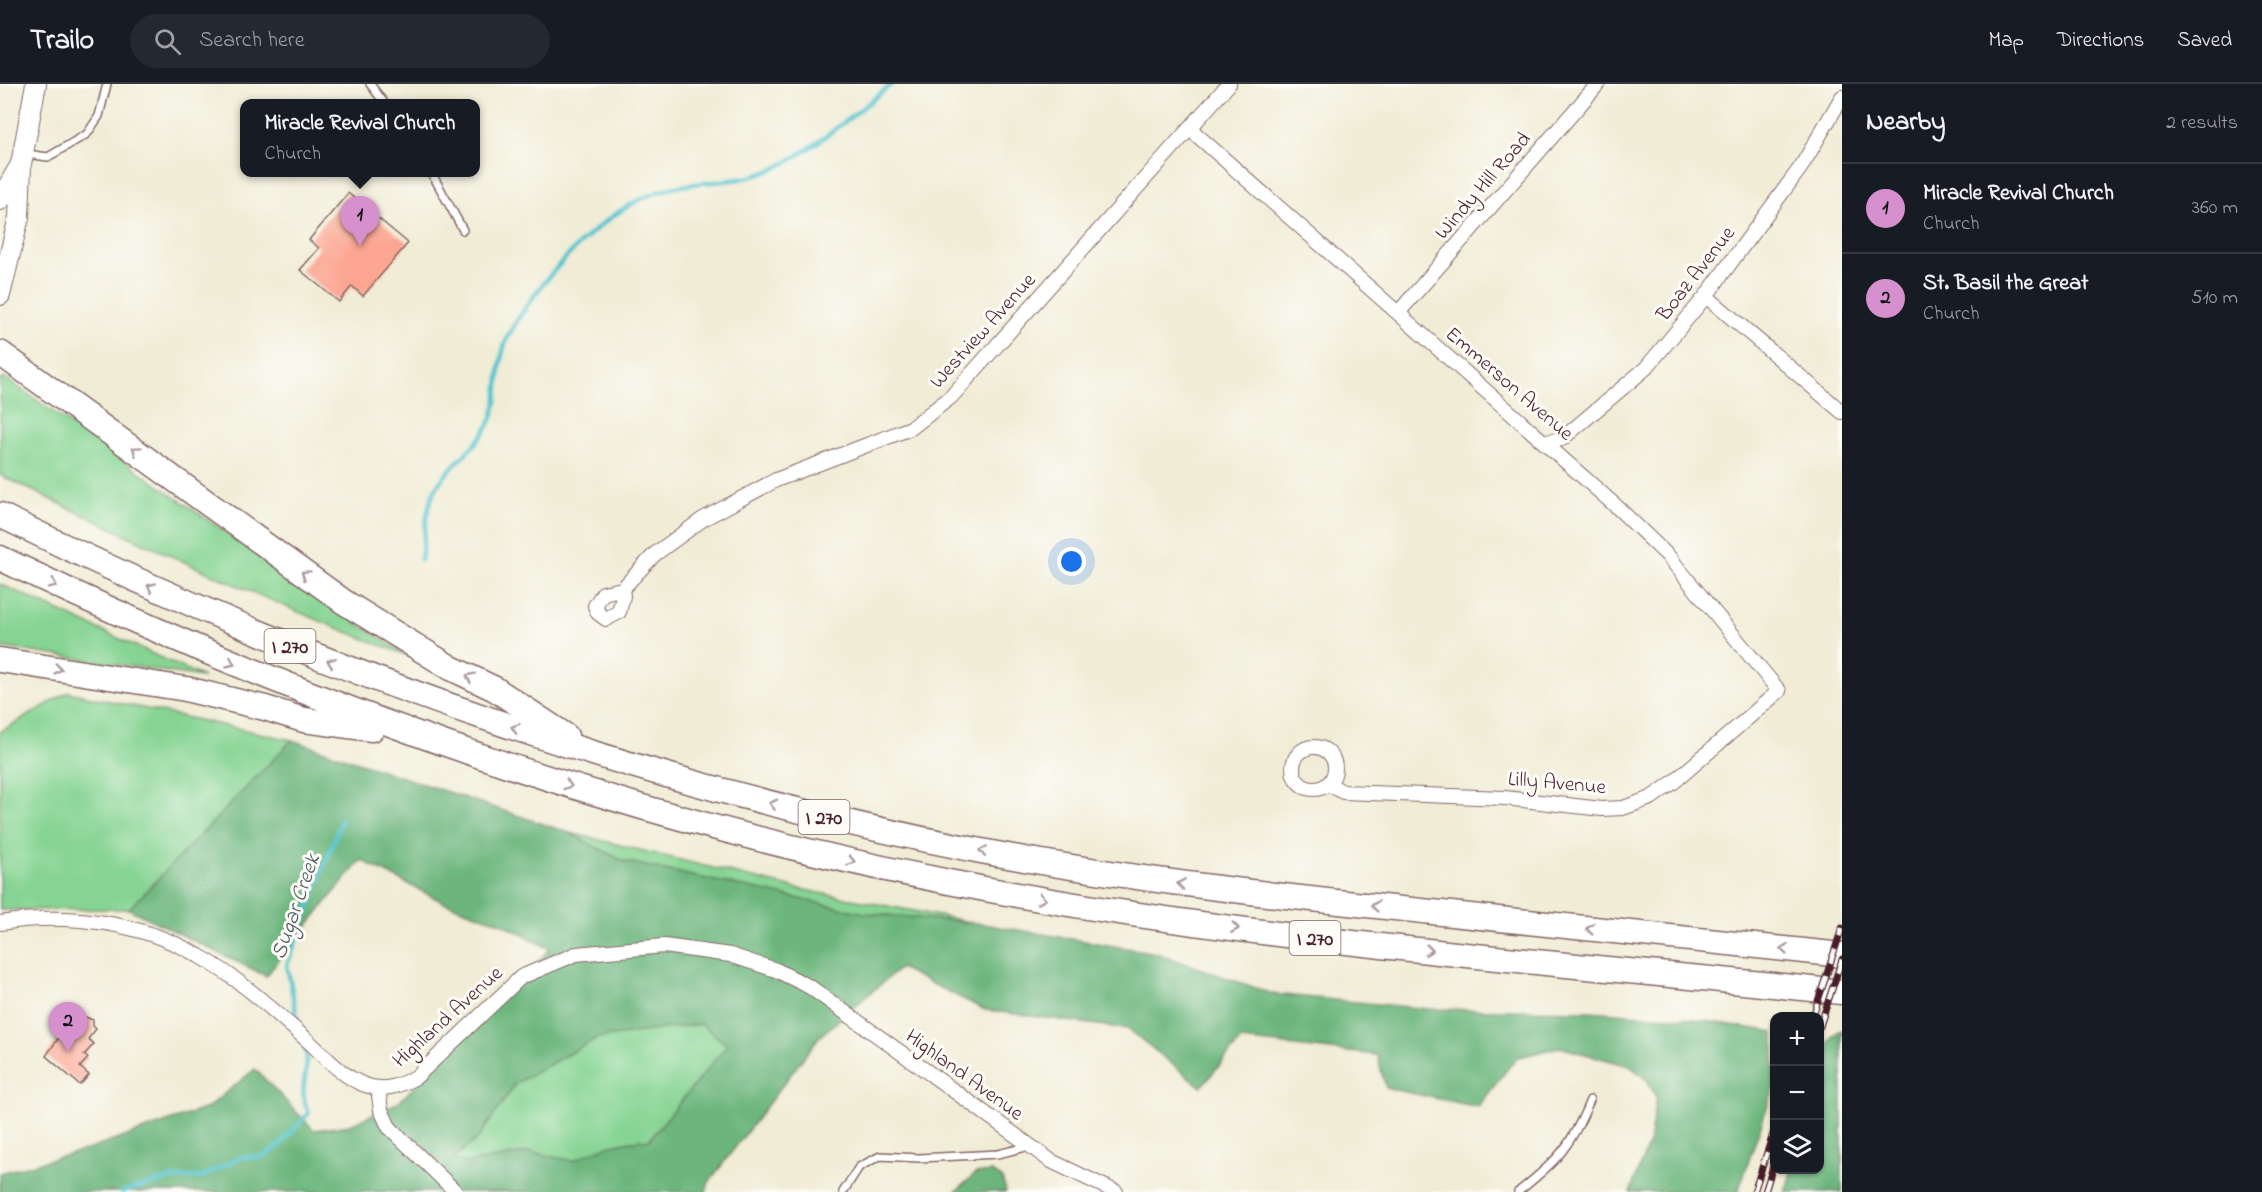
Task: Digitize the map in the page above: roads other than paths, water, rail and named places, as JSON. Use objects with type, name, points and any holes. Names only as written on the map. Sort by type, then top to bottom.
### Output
[{"type":"highway","points":[[0,353],[344,602],[451,668],[495,689],[591,752]]},
{"type":"highway","name":"I 270","points":[[0,515],[148,586],[293,648],[441,703],[591,752],[832,819],[977,850],[1132,877],[1382,907],[1842,955]]},
{"type":"highway","name":"I 270","points":[[0,558],[229,663],[413,734],[613,799],[772,843],[870,866],[1025,897],[1183,922],[1842,992]]},
{"type":"highway","points":[[0,660],[186,689],[236,700],[304,720],[413,734]]},
{"type":"main road","points":[[0,295],[20,217],[22,159],[36,84]]},
{"type":"main road","points":[[0,200],[22,159]]},
{"type":"street","name":"Westview Avenue","points":[[622,589],[655,554],[703,519],[776,480],[911,429],[951,397],[1229,84]]},
{"type":"street","name":"Windy Hill Road","points":[[1398,313],[1598,84]]},
{"type":"street","name":"Boaz Avenue","points":[[1546,442],[1562,439],[1646,368],[1706,297],[1801,167],[1842,97]]},
{"type":"street","name":"Emmerson Avenue","points":[[1190,129],[1546,442],[1668,556],[1779,691]]},
{"type":"street","points":[[1706,297],[1842,412]]},
{"type":"street","name":"Lilly Avenue","points":[[1328,784],[1343,792],[1505,798],[1602,809],[1623,808],[1651,798],[1675,781],[1779,691]]},
{"type":"street","name":"Highland Avenue","points":[[0,923],[27,918],[88,920],[119,926],[178,945],[200,956],[246,987],[354,1080],[378,1088],[398,1087],[416,1077],[521,977],[576,954],[664,946],[730,955],[776,970],[810,987],[1051,1161],[1116,1192]]},
{"type":"street","points":[[378,1088],[381,1110],[390,1127],[456,1192]]},
{"type":"lane","points":[[22,159],[48,157],[87,134],[102,110],[107,84]]},
{"type":"lane","points":[[370,84],[381,99]]},
{"type":"lane","points":[[434,177],[463,230]]},
{"type":"lane","points":[[1518,1192],[1551,1166],[1567,1148],[1590,1100]]},
{"type":"lane","points":[[843,1192],[859,1167],[880,1156],[919,1158],[998,1154],[1030,1146]]},
{"type":"waterway","name":"Sugar Creek","points":[[421,560],[428,511],[434,493],[444,477],[471,449],[488,426],[496,403],[502,353],[506,341],[525,308],[560,264],[580,244],[624,208],[648,196],[672,188],[755,176],[766,172],[797,156],[892,84]]},
{"type":"waterway","name":"Sugar Creek","points":[[299,1028],[287,965],[342,819]]},
{"type":"waterway","name":"Sugar Creek","points":[[122,1192],[173,1178],[202,1177],[241,1157],[262,1157],[277,1148],[309,1113],[304,1094],[307,1063],[304,1044]]},
{"type":"railway","points":[[1814,1012],[1842,928]]},
{"type":"railway","points":[[1824,1014],[1842,959]]},
{"type":"railway","points":[[1754,1192],[1770,1143]]},
{"type":"railway","points":[[1765,1192],[1771,1174]]},
{"type":"place","name":"Miracle Revival Church","points":[[360,246]]},
{"type":"place","name":"St. Basil the Great","points":[[68,1052]]}]
